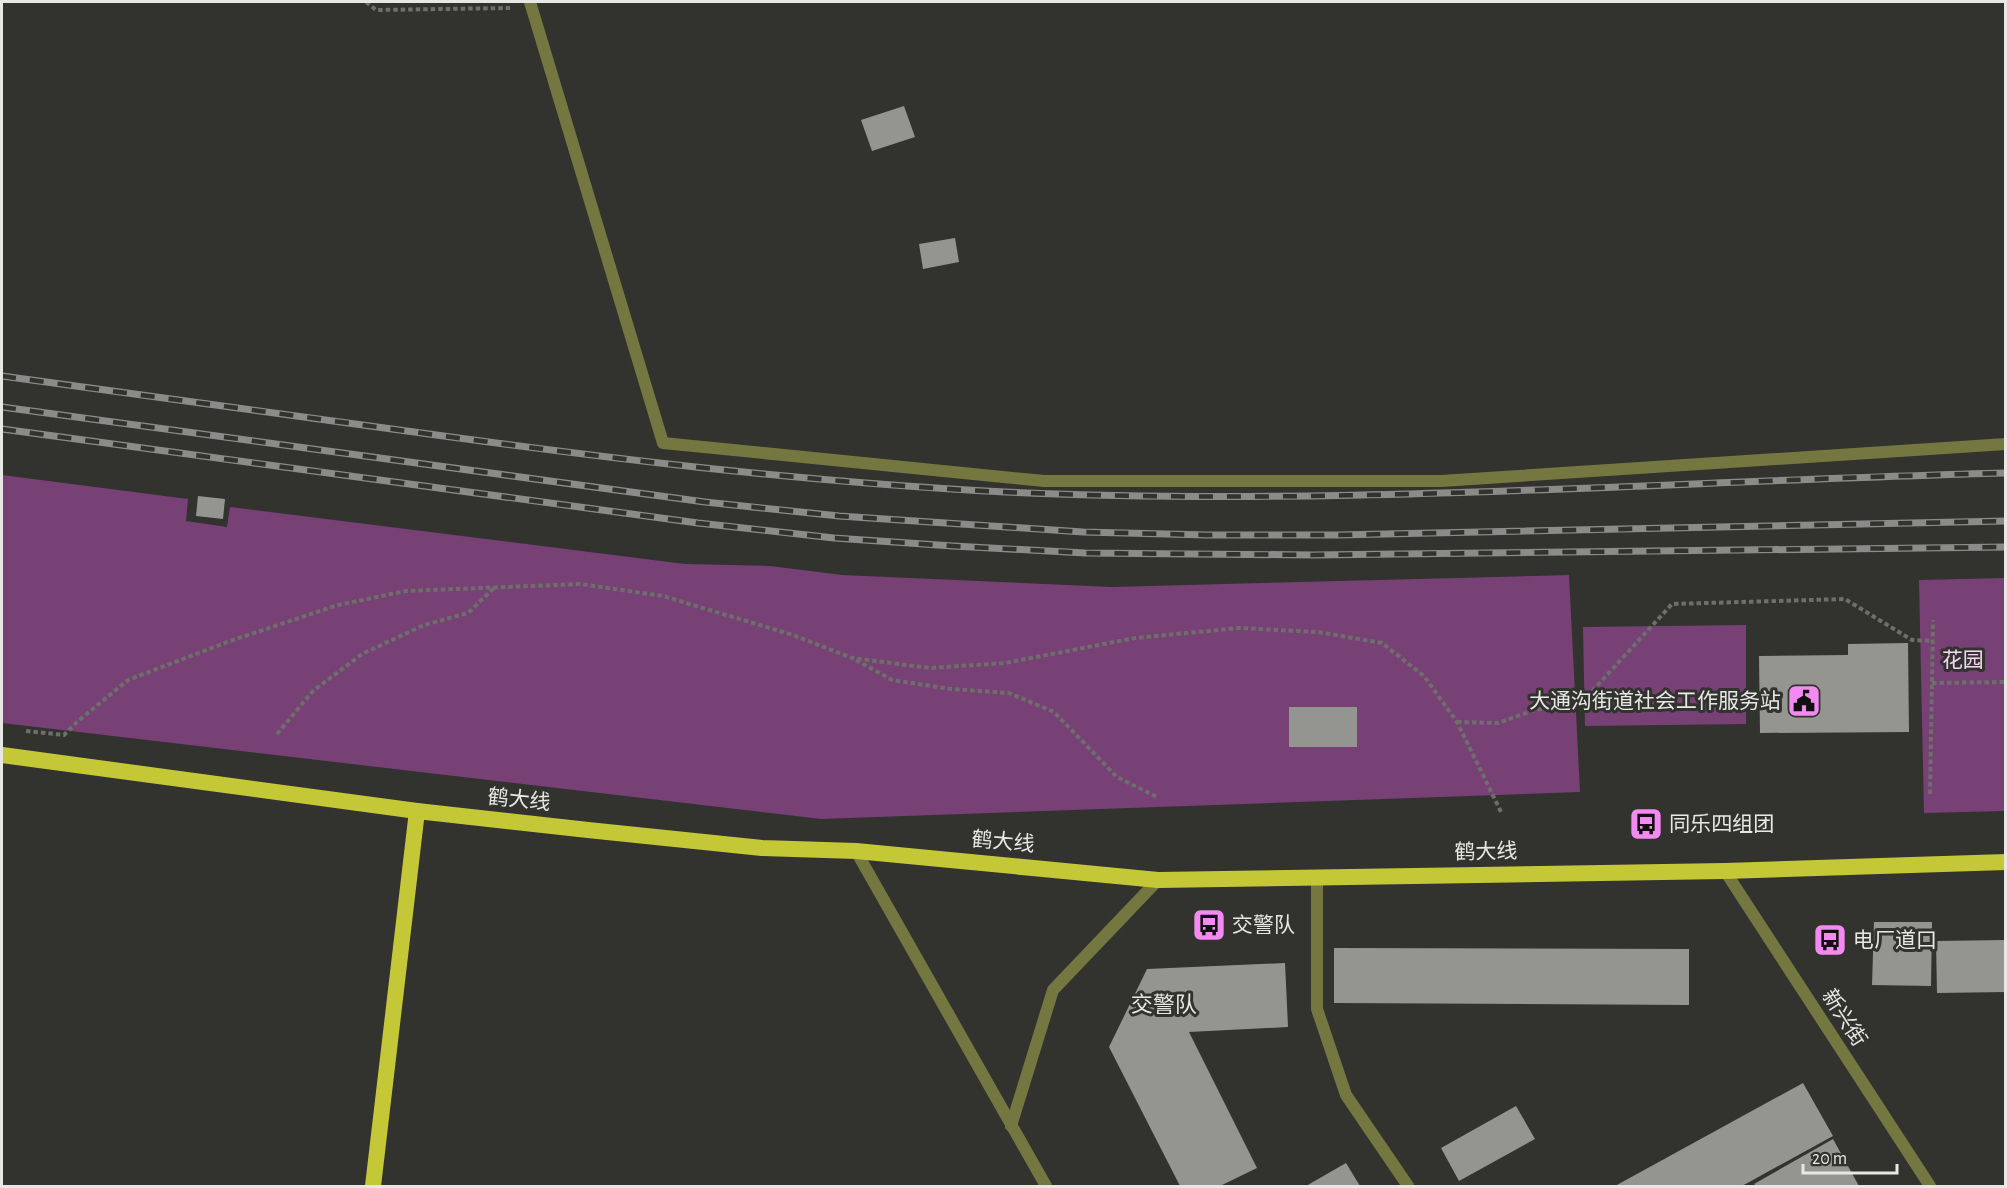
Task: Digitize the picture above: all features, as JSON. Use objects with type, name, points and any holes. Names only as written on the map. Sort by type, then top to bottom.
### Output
[{"type":"highway","name":"鹤大线","points":[[2,755],[417,811],[762,848],[856,851],[1158,880],[1725,871],[2006,862]]},
{"type":"highway","points":[[373,1186],[417,811]]},
{"type":"street","points":[[531,5],[663,443],[1044,481],[1441,481],[2006,444]]},
{"type":"street","points":[[856,851],[1046,1186]]},
{"type":"street","name":"新兴街","points":[[1725,871],[1930,1186]]},
{"type":"street","points":[[1317,877],[1317,1009],[1346,1095],[1408,1186]]},
{"type":"street","points":[[1011,1126],[1053,990],[1158,880]]},
{"type":"path","points":[[366,2],[376,10],[531,5]]},
{"type":"path","points":[[22,730],[64,735],[128,680],[230,641],[331,608],[406,591],[580,584],[663,596],[793,635],[853,658],[892,680],[951,689],[1009,693],[1054,712],[1116,777],[1157,797]]},
{"type":"path","points":[[277,734],[312,691],[362,654],[424,625],[468,613],[495,587]]},
{"type":"path","points":[[1457,722],[1498,723],[1535,710],[1584,700],[1672,604],[1845,599],[1912,640],[1933,641]]},
{"type":"path","points":[[1930,794],[1933,620]]},
{"type":"path","points":[[853,658],[930,668],[1005,663],[1135,638],[1239,628],[1318,632],[1382,643],[1424,676],[1457,722],[1502,814]]},
{"type":"path","points":[[1932,683],[2006,682]]},
{"type":"green space","points":[[2,475],[188,499],[186,521],[227,527],[230,507],[685,564],[770,566],[842,575],[1112,587],[1569,575],[1580,792],[821,819],[2,723]]},
{"type":"green space","name":"花园","points":[[2005,578],[2005,811],[1924,813],[1919,580]]},
{"type":"green space","points":[[1746,625],[1746,724],[1585,726],[1583,627]]},
{"type":"building","points":[[904,106],[915,137],[872,151],[861,120]]},
{"type":"building","points":[[955,238],[959,262],[923,269],[919,244]]},
{"type":"building","points":[[198,496],[225,499],[223,519],[196,516]]},
{"type":"building","points":[[1908,643],[1909,732],[1760,733],[1759,656],[1848,655],[1848,644]]},
{"type":"building","points":[[1289,707],[1357,707],[1357,747],[1289,747]]},
{"type":"building","points":[[1874,922],[1932,922],[1931,986],[1872,985]]},
{"type":"building","points":[[2006,940],[2006,992],[1937,993],[1936,941]]},
{"type":"building","points":[[1334,948],[1689,949],[1689,1005],[1334,1003]]},
{"type":"building","points":[[1285,963],[1288,1027],[1189,1032],[1257,1168],[1220,1186],[1180,1186],[1109,1047],[1147,969]]},
{"type":"building","points":[[1803,1083],[1833,1136],[1742,1186],[1615,1186]]},
{"type":"building","points":[[1516,1106],[1535,1139],[1459,1181],[1441,1148]]},
{"type":"building","points":[[1833,1139],[1859,1186],[1756,1186],[1754,1184]]},
{"type":"building","points":[[1346,1163],[1360,1186],[1306,1186]]},
{"type":"railway","points":[[2,376],[622,459],[851,482],[1005,492],[1130,496],[1380,495],[2006,473]]},
{"type":"railway","points":[[2,407],[705,502],[839,516],[1083,532],[1338,535],[2006,521]]},
{"type":"railway","points":[[2,429],[698,523],[834,538],[953,546],[1085,553],[1313,555],[2006,547]]},
{"type":"place","name":"大通沟街道社会工作服务站","points":[[1804,701]]},
{"type":"place","name":"同乐四组团","points":[[1646,824]]},
{"type":"place","name":"交警队","points":[[1209,925]]},
{"type":"place","name":"电厂道口","points":[[1830,940]]},
{"type":"district","name":"交警队","points":[[1164,1005]]}]
